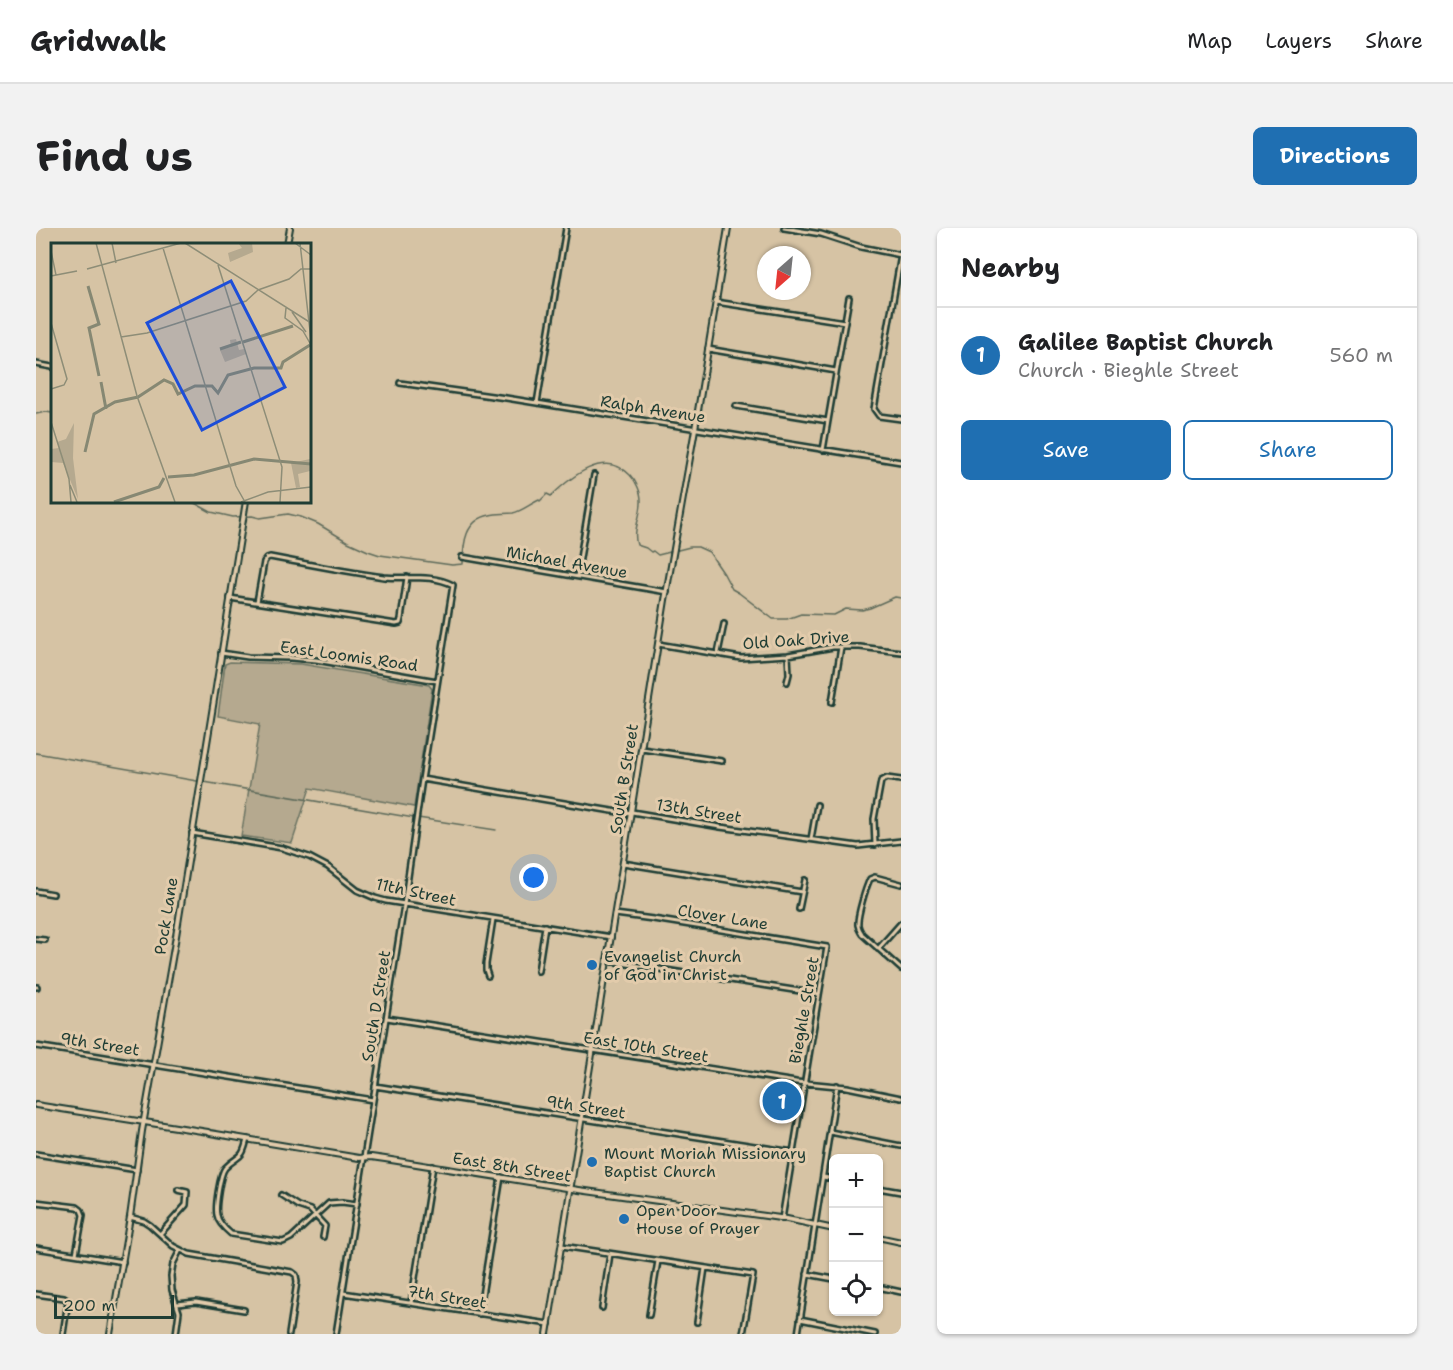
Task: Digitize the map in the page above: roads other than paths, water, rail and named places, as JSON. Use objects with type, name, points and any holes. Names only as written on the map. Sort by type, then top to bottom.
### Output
[{"type":"street","points":[[287,243],[290,228]]},
{"type":"street","points":[[537,403],[566,228]]},
{"type":"street","name":"South B Street","points":[[547,1334],[658,644],[728,228]]},
{"type":"street","points":[[784,228],[820,234],[867,249],[901,255],[874,410],[879,416],[901,419]]},
{"type":"street","points":[[823,450],[849,298]]},
{"type":"street","points":[[894,298],[901,299]]},
{"type":"street","points":[[716,302],[845,322]]},
{"type":"street","points":[[708,349],[836,371]]},
{"type":"street","points":[[36,364],[51,367]]},
{"type":"street","name":"Ralph Avenue","points":[[400,383],[901,462]]},
{"type":"street","points":[[736,406],[828,422]]},
{"type":"street","points":[[577,576],[594,475]]},
{"type":"street","name":"Pock Lane","points":[[110,1334],[246,502]]},
{"type":"street","points":[[230,598],[396,624],[400,623],[401,619],[407,577],[386,577],[270,557],[264,561],[257,602]]},
{"type":"street","name":"Michael Avenue","points":[[462,557],[667,592]]},
{"type":"street","name":"South D Street","points":[[336,1334],[453,585],[443,581],[407,577]]},
{"type":"street","points":[[718,653],[724,624]]},
{"type":"street","name":"Old Oak Drive","points":[[658,644],[741,658],[788,655],[841,647],[901,652]]},
{"type":"street","points":[[832,702],[841,647]]},
{"type":"street","name":"East Loomis Road","points":[[221,653],[248,657],[315,660],[437,681]]},
{"type":"street","points":[[787,682],[788,655]]},
{"type":"street","points":[[642,749],[722,761]]},
{"type":"street","points":[[875,845],[874,819],[881,781],[886,778],[901,780]]},
{"type":"street","name":"13th Street","points":[[422,780],[624,813],[632,812],[858,846],[901,841]]},
{"type":"street","points":[[811,839],[817,805]]},
{"type":"street","name":"11th Street","points":[[192,833],[295,851],[319,862],[364,893],[386,901],[611,937]]},
{"type":"street","points":[[623,863],[802,892]]},
{"type":"street","points":[[901,884],[872,878],[867,885],[858,924],[862,934],[901,969]]},
{"type":"street","points":[[799,909],[805,880]]},
{"type":"street","points":[[36,891],[53,894]]},
{"type":"street","name":"Clover Lane","points":[[615,914],[827,947]]},
{"type":"street","points":[[488,976],[486,964],[493,918]]},
{"type":"street","points":[[878,949],[901,923]]},
{"type":"street","points":[[538,971],[545,926]]},
{"type":"street","points":[[36,939],[45,940]]},
{"type":"street","name":"Bieghle Street","points":[[782,1219],[827,947]]},
{"type":"street","points":[[608,961],[819,994]]},
{"type":"street","name":"East 10th Street","points":[[387,1018],[803,1083],[837,1085],[901,1098]]},
{"type":"street","name":"9th Street","points":[[36,1046],[372,1100]]},
{"type":"street","points":[[798,1334],[837,1085]]},
{"type":"street","name":"9th Street","points":[[375,1086],[793,1152]]},
{"type":"street","name":"East 8th Street","points":[[36,1105],[364,1158],[433,1166],[829,1228]]},
{"type":"street","points":[[830,1132],[901,1146]]},
{"type":"street","points":[[247,1139],[243,1154],[226,1167],[222,1174],[216,1213],[227,1231],[235,1235],[283,1242],[291,1238],[330,1203],[357,1204]]},
{"type":"street","points":[[36,1154],[137,1170]]},
{"type":"street","points":[[411,1303],[433,1166]]},
{"type":"street","points":[[479,1314],[501,1177]]},
{"type":"street","points":[[823,1177],[829,1178]]},
{"type":"street","points":[[883,1189],[901,1192]]},
{"type":"street","points":[[160,1234],[186,1205],[187,1192],[178,1190]]},
{"type":"street","points":[[281,1195],[298,1206],[310,1210],[325,1226],[323,1237]]},
{"type":"street","points":[[36,1202],[81,1209],[83,1215],[76,1254]]},
{"type":"street","points":[[130,1217],[144,1221],[172,1246],[196,1256],[288,1271],[296,1275],[297,1282],[289,1334]]},
{"type":"street","points":[[883,1238],[901,1242]]},
{"type":"street","points":[[562,1246],[753,1275],[743,1334]]},
{"type":"street","points":[[36,1248],[123,1262]]},
{"type":"street","points":[[176,1334],[179,1312],[172,1290],[171,1276],[173,1264],[180,1250]]},
{"type":"street","points":[[602,1308],[610,1254]]},
{"type":"street","points":[[650,1315],[658,1261]]},
{"type":"street","points":[[697,1322],[705,1268]]},
{"type":"street","points":[[807,1274],[829,1278]]},
{"type":"street","points":[[883,1288],[901,1292]]},
{"type":"street","name":"7th Street","points":[[342,1293],[549,1324]]},
{"type":"street","points":[[36,1294],[64,1298],[68,1301],[63,1334]]},
{"type":"street","points":[[177,1304],[196,1302],[244,1310]]},
{"type":"street","points":[[800,1319],[853,1332],[875,1334]]},
{"type":"waterway","points":[[36,414],[51,413]]},
{"type":"waterway","points":[[193,502],[211,512],[233,517],[260,518],[288,514],[301,517],[318,524],[348,542],[380,555],[452,565],[463,564],[465,541],[470,527],[475,522],[493,514],[520,511],[540,501],[547,494],[551,496],[577,474],[599,465],[609,464],[620,467],[630,475],[639,490],[641,506],[636,534],[637,545],[658,555],[690,547],[698,547],[709,552],[732,589],[773,619],[787,619],[801,614],[834,615],[846,609],[862,610],[895,597],[901,598]]},
{"type":"waterway","points":[[36,753],[197,781]]},
{"type":"waterway","points":[[204,782],[414,818]]},
{"type":"waterway","points":[[418,818],[496,830]]},
{"type":"place","name":"Evangelist Church of God in Christ","points":[[592,965]]},
{"type":"place","name":"Galilee Baptist Church","points":[[782,1101]]},
{"type":"place","name":"Mount Moriah Missionary Baptist Church","points":[[592,1162]]},
{"type":"place","name":"Open Door House of Prayer","points":[[624,1219]]}]
